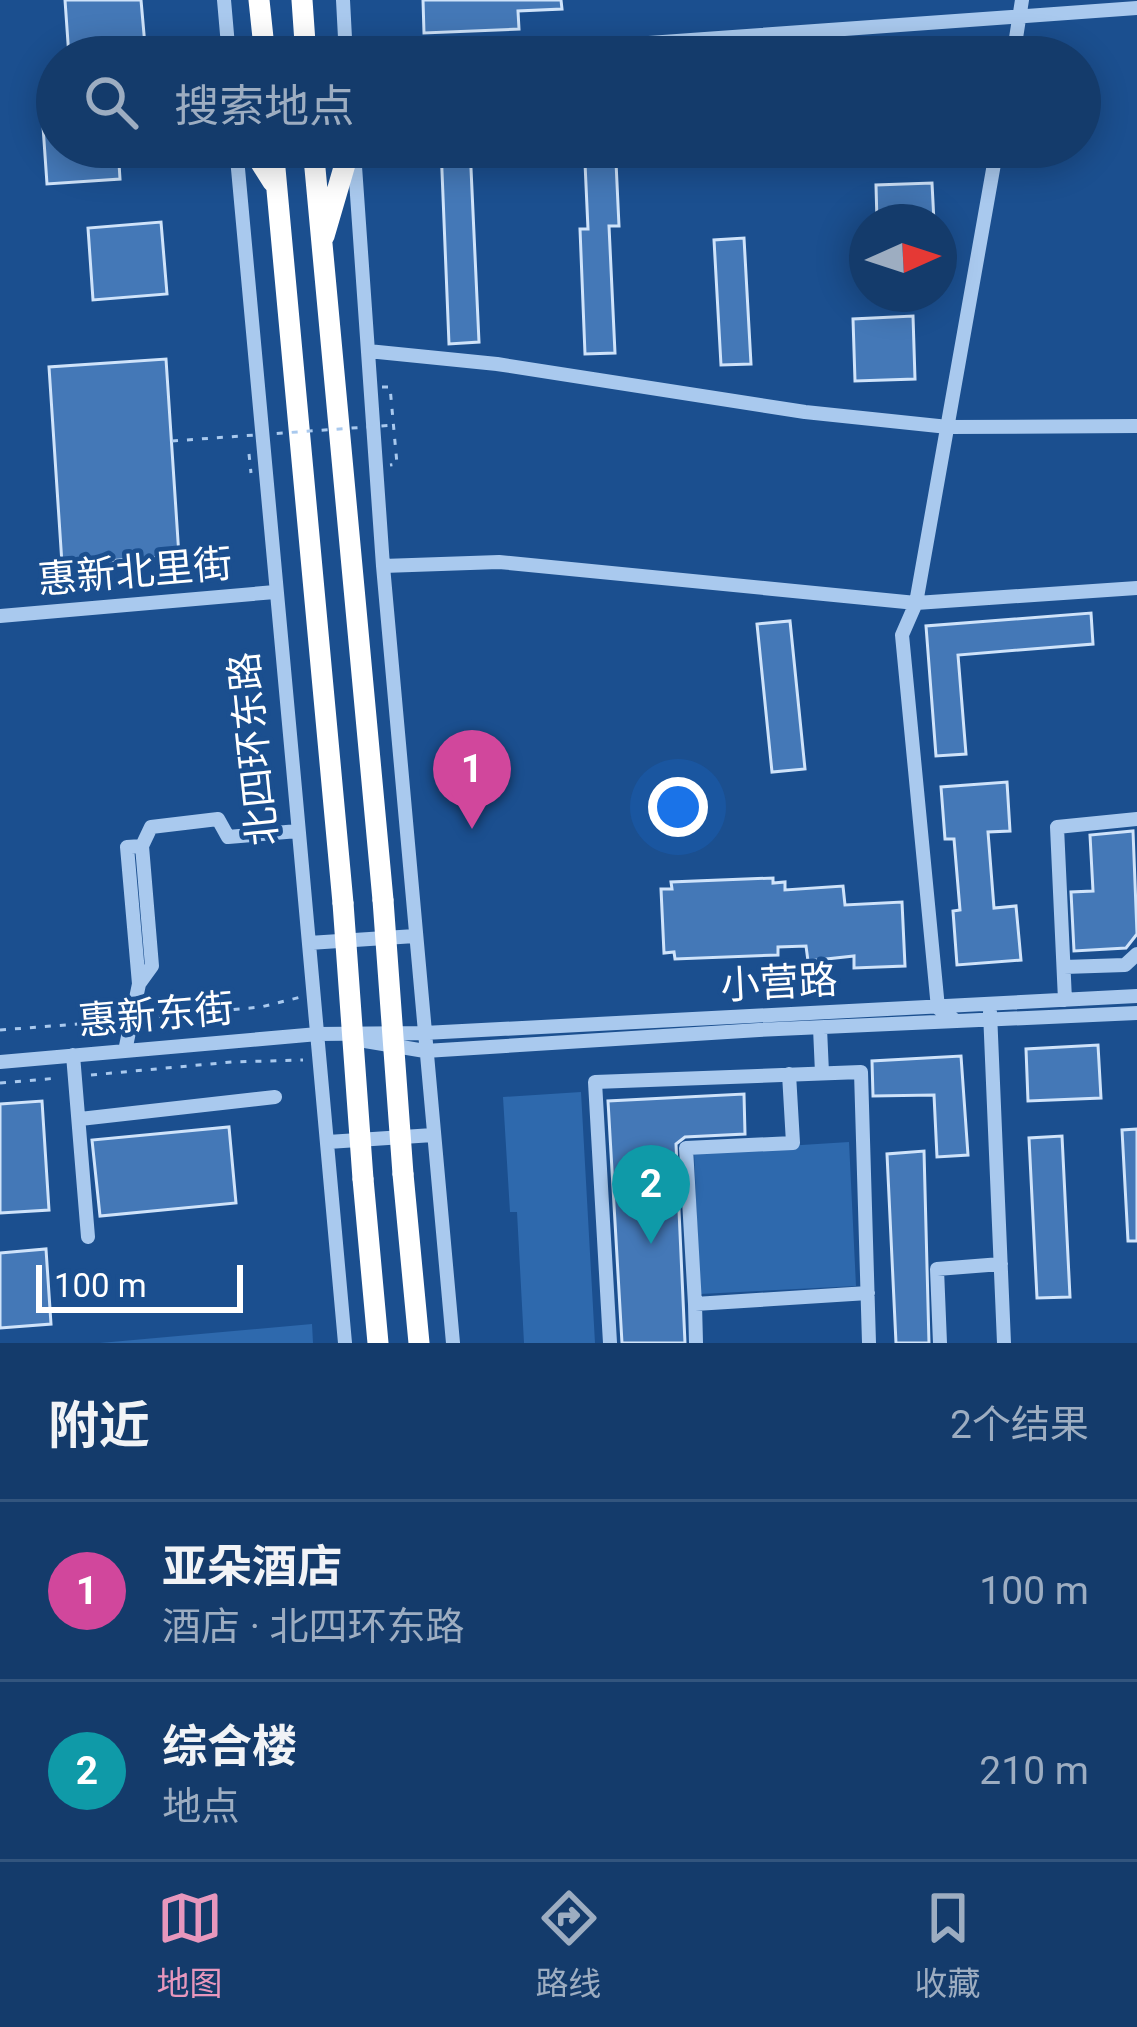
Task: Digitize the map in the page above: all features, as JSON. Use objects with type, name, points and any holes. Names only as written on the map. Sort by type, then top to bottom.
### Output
[{"type":"highway","points":[[260,0],[263,36]]},
{"type":"highway","points":[[302,0],[305,36]]},
{"type":"highway","points":[[264,168],[277,188]]},
{"type":"highway","name":"北四环东路","points":[[275,168],[378,1343]]},
{"type":"highway","points":[[314,168],[419,1343]]},
{"type":"highway","points":[[320,248],[345,168]]},
{"type":"street","points":[[224,0],[227,36]]},
{"type":"street","points":[[343,0],[345,36]]},
{"type":"street","points":[[1016,36],[1022,0]]},
{"type":"street","points":[[750,36],[1137,8]]},
{"type":"street","name":"北四环东路","points":[[238,168],[345,1343]]},
{"type":"street","points":[[354,168],[383,566],[453,1343]]},
{"type":"street","points":[[956,1021],[938,1008],[902,635],[916,603],[993,168]]},
{"type":"street","points":[[368,351],[497,364],[805,412],[948,427],[1137,426]]},
{"type":"street","points":[[383,566],[499,562],[916,603],[1137,588]]},
{"type":"street","name":"惠新北里街","points":[[0,616],[275,592]]},
{"type":"street","points":[[1065,1000],[1057,827],[1137,819]]},
{"type":"street","points":[[125,1051],[139,984],[152,966],[142,846],[151,827],[218,820],[228,837],[298,831]]},
{"type":"street","points":[[309,943],[415,936]]},
{"type":"street","points":[[1064,967],[1125,965],[1137,954]]},
{"type":"street","name":"小营路","points":[[318,1034],[425,1051],[956,1021],[1065,1000],[1137,996]]},
{"type":"street","name":"小营路","points":[[318,1034],[938,1008],[1137,1013]]},
{"type":"street","points":[[990,1012],[1004,1343]]},
{"type":"street","points":[[820,1028],[821,1073]]},
{"type":"street","name":"惠新东街","points":[[0,1062],[318,1034]]},
{"type":"street","points":[[74,1055],[88,1237]]},
{"type":"street","points":[[610,1343],[595,1082],[861,1072],[869,1343]]},
{"type":"street","points":[[697,1343],[686,1148],[793,1143],[789,1074]]},
{"type":"street","points":[[80,1119],[275,1097]]},
{"type":"street","points":[[328,1142],[433,1135]]},
{"type":"street","points":[[940,1343],[937,1269],[1000,1264]]},
{"type":"street","points":[[694,1304],[868,1293]]},
{"type":"path","points":[[390,387],[397,464]]},
{"type":"path","points":[[172,441],[394,425]]},
{"type":"path","points":[[0,1030],[261,1007],[314,994]]},
{"type":"path","points":[[0,1083],[232,1062],[322,1059]]},
{"type":"shaded area","points":[[581,1092],[595,1343],[524,1343],[517,1212],[510,1212],[503,1097]]},
{"type":"shaded area","points":[[849,1142],[856,1286],[700,1294],[694,1152]]},
{"type":"shaded area","points":[[312,1324],[313,1343],[100,1343]]},
{"type":"building","points":[[65,0],[141,0],[144,36],[68,36]]},
{"type":"building","points":[[423,0],[561,0],[562,9],[518,11],[519,29],[424,33]]},
{"type":"building","points":[[46,168],[119,168],[120,179],[47,184]]},
{"type":"building","points":[[442,168],[471,168],[479,342],[449,344]]},
{"type":"building","points":[[585,168],[616,168],[619,226],[609,226],[615,353],[585,354],[580,229],[588,229]]},
{"type":"building","points":[[932,183],[933,204],[877,204],[876,185]]},
{"type":"building","points":[[161,222],[167,294],[93,300],[88,228]]},
{"type":"building","points":[[744,238],[751,364],[721,365],[714,240]]},
{"type":"building","points":[[913,316],[915,379],[855,381],[853,319]]},
{"type":"building","points":[[166,359],[179,556],[62,564],[49,367]]},
{"type":"building","points":[[1091,613],[1093,644],[958,655],[966,754],[936,756],[926,626]]},
{"type":"building","points":[[790,621],[805,769],[772,772],[757,624]]},
{"type":"building","points":[[1007,782],[1010,831],[988,832],[994,908],[1016,906],[1021,960],[957,965],[953,911],[960,910],[954,839],[945,839],[941,787]]},
{"type":"building","points":[[1133,831],[1137,934],[1126,948],[1074,951],[1071,892],[1093,891],[1090,835]]},
{"type":"building","points":[[773,878],[773,883],[785,882],[785,890],[843,886],[845,905],[902,902],[905,966],[854,968],[854,956],[808,961],[806,946],[778,947],[778,955],[675,959],[674,952],[664,953],[661,889],[672,889],[671,882]]},
{"type":"building","points":[[1098,1045],[1101,1098],[1028,1101],[1026,1049]]},
{"type":"building","points":[[961,1056],[968,1155],[937,1157],[934,1095],[873,1096],[872,1061]]},
{"type":"building","points":[[744,1094],[745,1134],[685,1137],[676,1144],[685,1343],[622,1343],[608,1101]]},
{"type":"building","points":[[42,1101],[49,1210],[0,1213],[0,1104]]},
{"type":"building","points":[[229,1127],[236,1203],[100,1216],[92,1140]]},
{"type":"building","points":[[1137,1129],[1137,1241],[1128,1241],[1122,1130]]},
{"type":"building","points":[[1062,1136],[1070,1297],[1037,1298],[1029,1138]]},
{"type":"building","points":[[924,1151],[929,1343],[896,1343],[887,1154]]},
{"type":"building","points":[[46,1249],[51,1324],[0,1328],[0,1253]]},
{"type":"place","name":"亚朵酒店","points":[[472,829]]},
{"type":"place","name":"综合楼","points":[[651,1244]]}]
